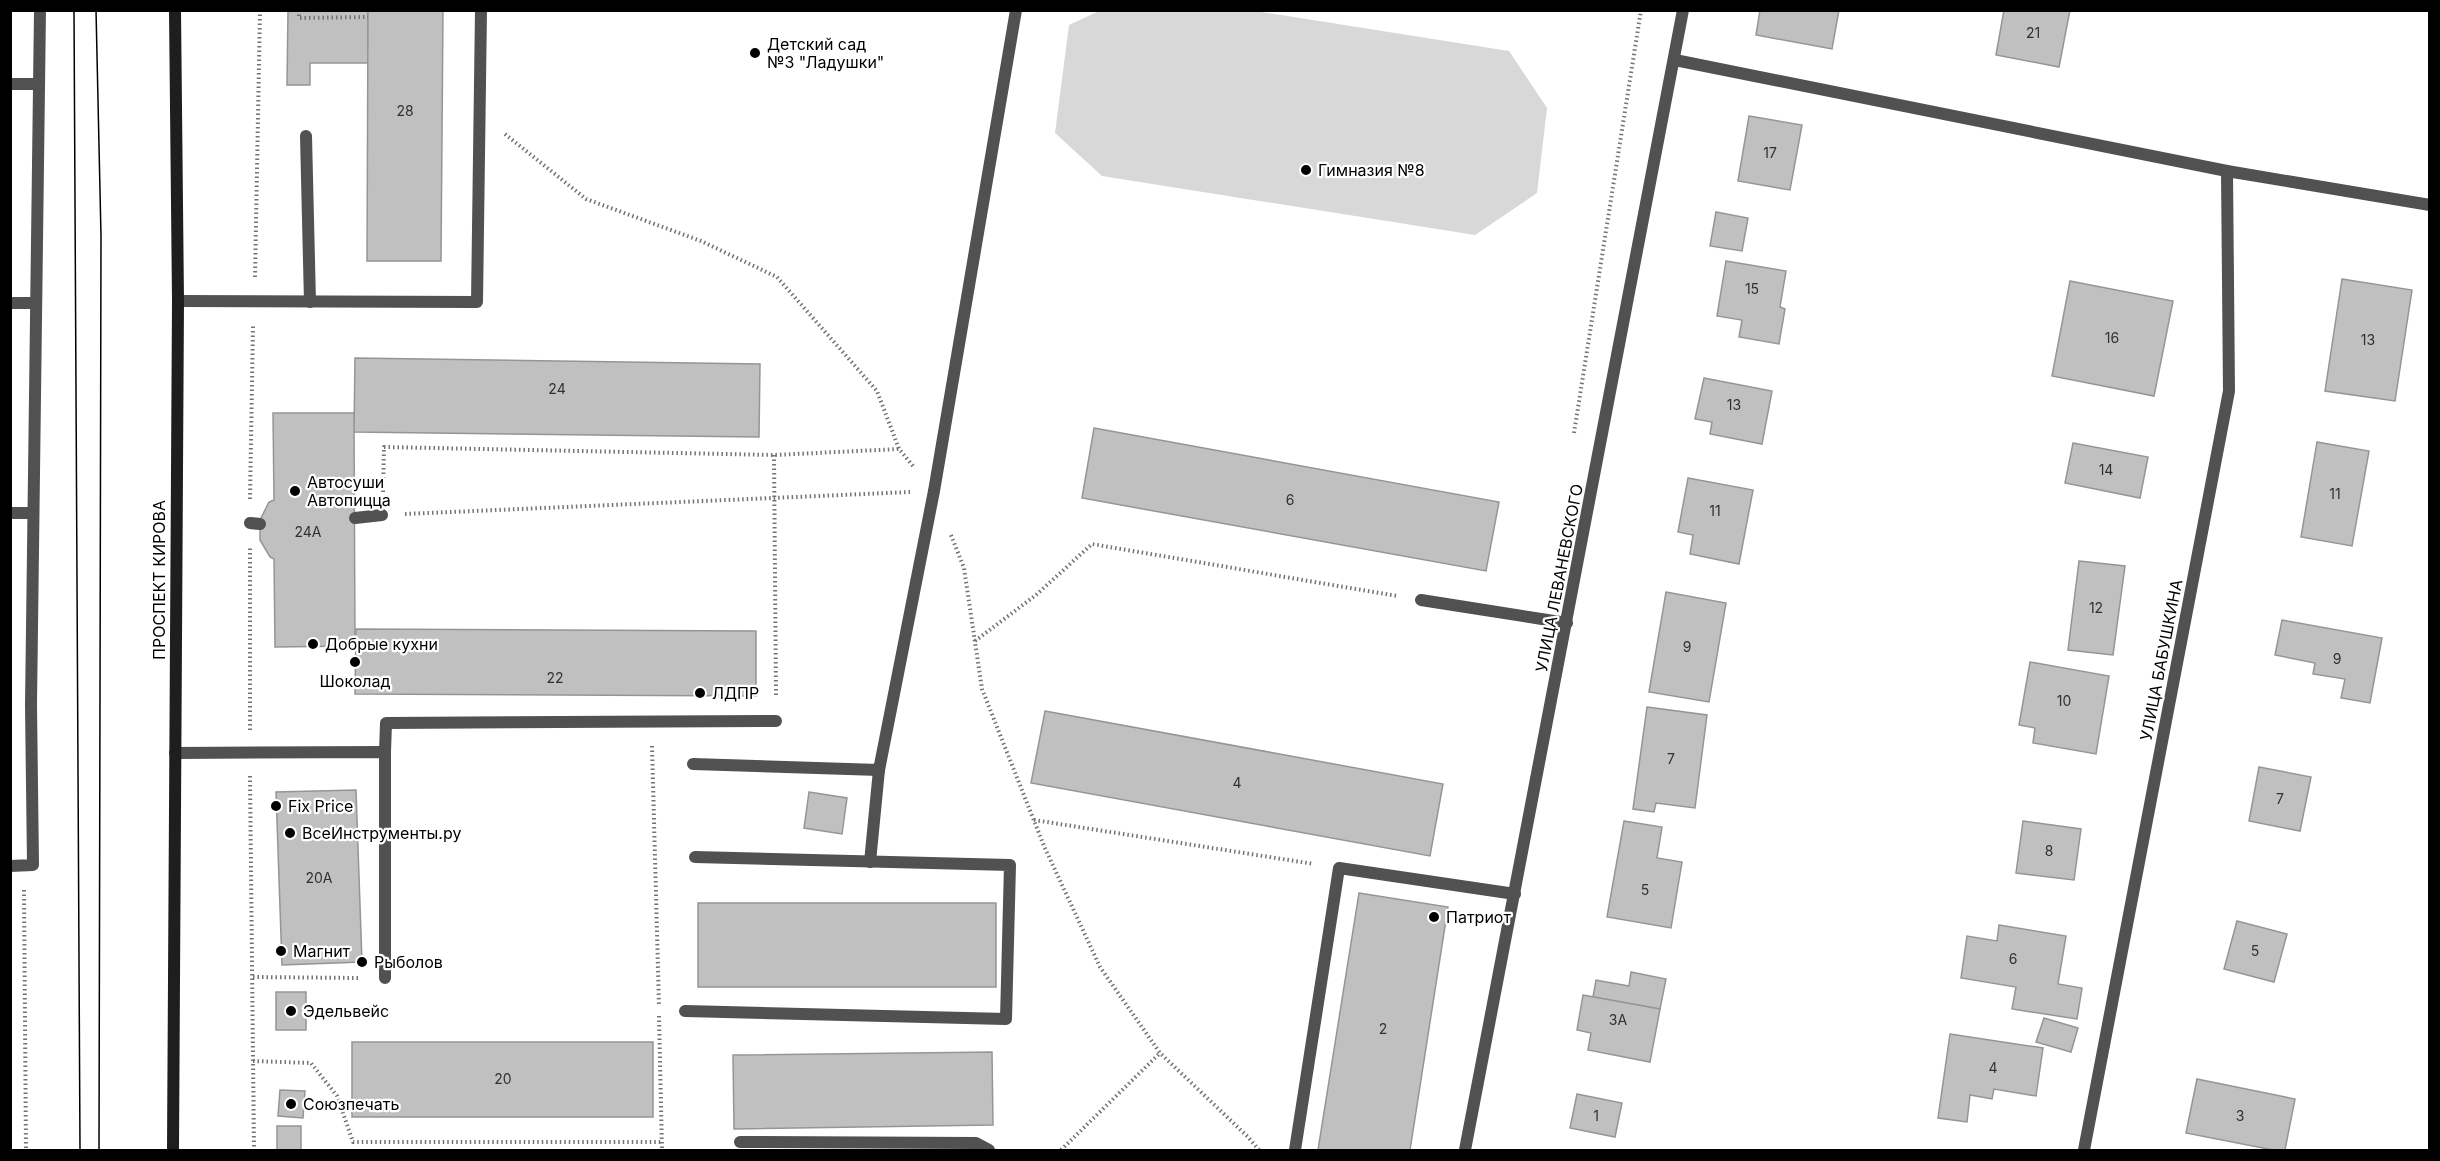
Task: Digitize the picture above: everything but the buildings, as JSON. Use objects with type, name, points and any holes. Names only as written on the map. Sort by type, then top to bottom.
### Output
[{"type":"main road","name":"ПРОСПЕКТ КИРОВА","points":[[173,1150],[178,301],[175,10]]},
{"type":"street","points":[[10,866],[33,865],[31,705],[34,303],[40,10]]},
{"type":"street","points":[[178,301],[477,302],[481,10]]},
{"type":"street","points":[[870,862],[879,770],[934,491],[1016,10]]},
{"type":"street","name":"УЛИЦА ЛЕВАНЕВСКОГО","points":[[1465,1150],[1683,10]]},
{"type":"street","points":[[1675,60],[2227,171],[2430,205]]},
{"type":"street","points":[[10,84],[39,84]]},
{"type":"street","points":[[306,136],[310,302]]},
{"type":"street","name":"УЛИЦА БАБУШКИНА","points":[[2084,1150],[2229,391],[2227,171]]},
{"type":"street","points":[[10,303],[34,303]]},
{"type":"street","points":[[10,513],[33,513]]},
{"type":"street","points":[[355,518],[382,515]]},
{"type":"street","points":[[1421,600],[1567,623]]},
{"type":"street","points":[[386,978],[386,723],[776,721]]},
{"type":"street","points":[[175,753],[386,752]]},
{"type":"street","points":[[693,764],[879,770]]},
{"type":"street","points":[[685,1011],[1006,1019],[1010,865],[695,857]]},
{"type":"street","points":[[1295,1150],[1339,868],[1515,894]]},
{"type":"street","points":[[740,1142],[976,1143],[989,1150]]},
{"type":"path","points":[[254,1150],[250,752],[255,524],[254,301],[260,10]]},
{"type":"path","points":[[299,10],[299,18],[368,17]]},
{"type":"path","points":[[481,114],[586,199],[701,241],[777,277],[877,391],[899,449],[934,491],[964,568],[982,689],[1034,820],[1100,967],[1160,1053],[1259,1150]]},
{"type":"path","points":[[899,449],[774,455],[384,447],[382,515],[775,496],[934,491]]},
{"type":"path","points":[[774,455],[776,721]]},
{"type":"path","points":[[975,640],[1036,595],[1092,544],[1421,600]]},
{"type":"path","points":[[651,722],[662,1150]]},
{"type":"path","points":[[1034,820],[1339,868]]},
{"type":"path","points":[[23,881],[26,1150]]},
{"type":"path","points":[[253,977],[386,978]]},
{"type":"path","points":[[1062,1150],[1160,1053]]},
{"type":"path","points":[[253,1061],[311,1063],[337,1096],[353,1142],[662,1142]]},
{"type":"shaded area","points":[[1101,10],[1255,11],[1509,51],[1547,108],[1537,193],[1475,235],[1102,176],[1055,133],[1069,25]]},
{"type":"tram line","points":[[74,10],[80,1150]]},
{"type":"tram line","points":[[96,10],[101,236],[99,1150]]},
{"type":"place","name":"Детский сад №3 \"Ладушки\"","points":[[755,53]]},
{"type":"place","name":"Гимназия №8","points":[[1306,170]]},
{"type":"place","name":"Автосуши Автопицца","points":[[295,491]]},
{"type":"place","name":"Добрые кухни","points":[[313,644]]},
{"type":"place","name":"Шоколад","points":[[355,662]]},
{"type":"place","name":"ЛДПР","points":[[700,693]]},
{"type":"place","name":"Fix Price","points":[[276,806]]},
{"type":"place","name":"ВсеИнструменты.ру","points":[[290,833]]},
{"type":"place","name":"Патриот","points":[[1434,917]]},
{"type":"place","name":"Магнит","points":[[281,951]]},
{"type":"place","name":"Рыболов","points":[[362,962]]},
{"type":"place","name":"Эдельвейс","points":[[291,1011]]},
{"type":"place","name":"Союзпечать","points":[[291,1104]]}]
